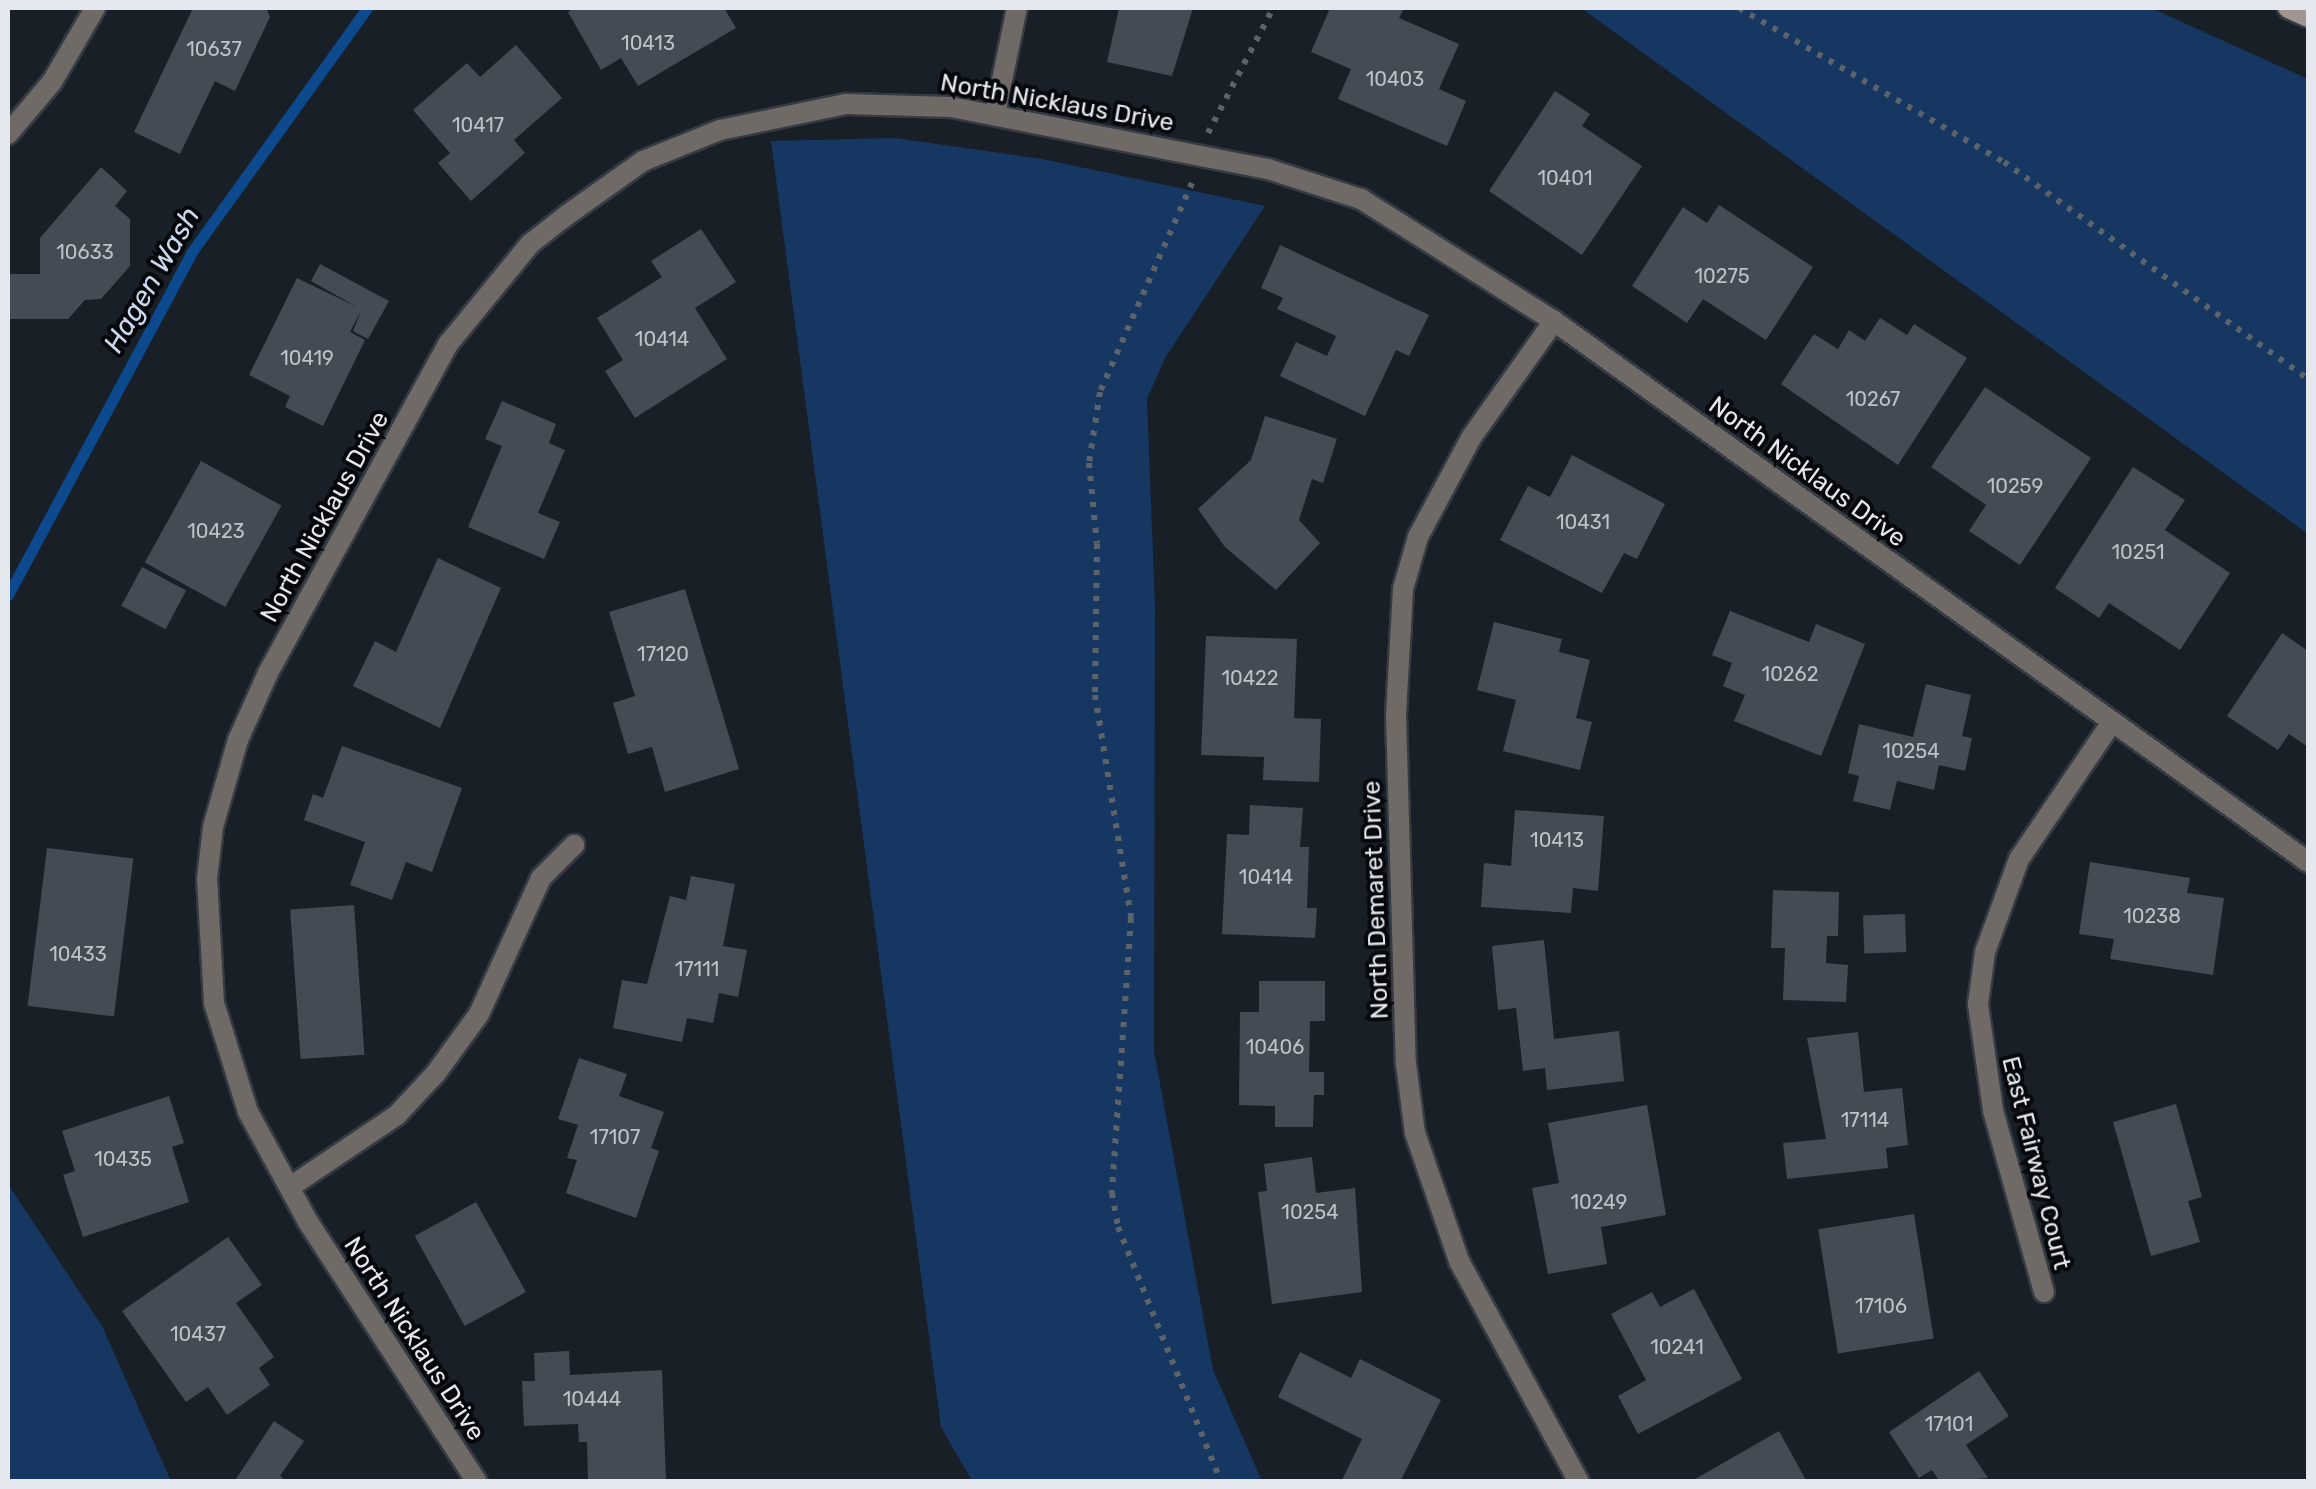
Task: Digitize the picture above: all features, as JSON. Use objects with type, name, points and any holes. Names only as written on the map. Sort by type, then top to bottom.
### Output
[{"type":"main road","points":[[2288,8],[2308,17]]},
{"type":"street","points":[[8,134],[52,82],[95,8]]},
{"type":"street","points":[[995,114],[1017,8]]},
{"type":"street","name":"North Nicklaus Drive","points":[[476,1482],[290,1187],[248,1112],[214,1003],[207,879],[214,827],[238,740],[268,673],[450,343],[530,244],[643,161],[720,130],[846,104],[995,114],[1200,154],[1361,199],[1554,321],[2308,862]]},
{"type":"street","name":"North Demaret Drive","points":[[1554,321],[1471,438],[1418,537],[1401,608],[1396,714],[1406,1064],[1415,1133],[1458,1261],[1579,1482]]},
{"type":"street","name":"East Fairway Court","points":[[2044,1292],[1993,1110],[1978,1004],[1985,952],[2019,859],[2112,722]]},
{"type":"street","points":[[290,1187],[397,1114],[436,1073],[479,1014],[541,878],[574,845]]},
{"type":"path","points":[[1221,1482],[1132,1262],[1112,1193],[1131,918],[1095,695],[1096,544],[1089,463],[1100,392],[1220,100],[1273,8]]},
{"type":"path","points":[[1739,8],[2004,162],[2308,379]]},
{"type":"shaded area","points":[[1581,8],[2151,8],[2308,79],[2308,534]]},
{"type":"shaded area","points":[[895,138],[1042,159],[1265,206],[1165,358],[1147,399],[1155,606],[1154,1051],[1213,1370],[1262,1481],[972,1481],[941,1427],[771,141]]},
{"type":"shaded area","points":[[8,1184],[102,1326],[171,1481],[8,1481]]},
{"type":"building","points":[[193,8],[266,8],[270,17],[235,91],[215,81],[180,154],[134,132]]},
{"type":"building","points":[[575,8],[724,8],[736,28],[638,86],[621,58],[601,70],[568,12]]},
{"type":"building","points":[[1119,8],[1193,8],[1172,76],[1107,62]]},
{"type":"building","points":[[1330,8],[1404,8],[1399,18],[1459,44],[1439,89],[1466,101],[1447,146],[1338,99],[1351,69],[1311,52]]},
{"type":"building","points":[[516,45],[562,98],[514,140],[525,153],[471,201],[438,163],[450,153],[413,110],[467,63],[480,77]]},
{"type":"building","points":[[1555,91],[1590,114],[1582,126],[1642,166],[1582,255],[1489,191]]},
{"type":"building","points":[[101,167],[127,191],[115,206],[130,219],[130,266],[101,299],[85,300],[68,319],[8,319],[8,274],[40,274],[40,238]]},
{"type":"building","points":[[1719,205],[1813,267],[1766,340],[1703,299],[1687,323],[1632,286],[1683,207],[1707,223]]},
{"type":"building","points":[[701,229],[736,282],[695,308],[727,359],[635,418],[605,371],[623,360],[597,318],[662,277],[651,261]]},
{"type":"building","points":[[1280,245],[1429,315],[1409,356],[1396,350],[1365,416],[1280,376],[1296,342],[1327,356],[1336,336],[1277,309],[1283,298],[1261,288]]},
{"type":"building","points":[[320,264],[389,301],[368,339],[353,331],[362,309],[350,332],[365,340],[323,426],[285,407],[290,396],[249,375],[297,278],[357,307],[311,281]]},
{"type":"building","points":[[1880,318],[1907,335],[1914,324],[1967,358],[1898,465],[1781,384],[1814,334],[1838,349],[1849,330],[1865,341]]},
{"type":"building","points":[[1985,387],[2091,458],[2020,565],[1969,531],[1986,505],[1931,467]]},
{"type":"building","points":[[502,401],[556,424],[549,443],[565,450],[538,513],[560,522],[544,559],[468,527],[502,446],[485,439]]},
{"type":"building","points":[[1265,416],[1337,439],[1323,483],[1312,479],[1299,520],[1320,543],[1276,590],[1225,547],[1198,509],[1251,460]]},
{"type":"building","points":[[1572,455],[1665,504],[1637,559],[1624,553],[1602,593],[1500,540],[1528,486],[1550,497]]},
{"type":"building","points":[[201,461],[281,506],[225,607],[145,562]]},
{"type":"building","points":[[2133,467],[2185,500],[2165,530],[2230,573],[2180,650],[2109,603],[2099,618],[2055,588]]},
{"type":"building","points":[[438,558],[501,588],[440,728],[353,686],[375,641],[396,652]]},
{"type":"building","points":[[142,567],[186,590],[165,629],[121,606]]},
{"type":"building","points":[[685,589],[739,769],[665,792],[652,747],[628,754],[613,703],[635,696],[609,612]]},
{"type":"building","points":[[1730,611],[1809,642],[1816,624],[1865,644],[1821,756],[1734,721],[1745,695],[1723,686],[1732,663],[1712,655]]},
{"type":"building","points":[[1494,622],[1562,639],[1559,652],[1590,660],[1576,718],[1592,722],[1580,770],[1503,751],[1516,700],[1477,690]]},
{"type":"building","points":[[2282,633],[2308,651],[2308,747],[2289,734],[2278,750],[2227,716]]},
{"type":"building","points":[[1206,636],[1297,639],[1294,718],[1321,719],[1319,782],[1263,780],[1264,757],[1201,755]]},
{"type":"building","points":[[1926,684],[1971,695],[1962,736],[1972,738],[1965,771],[1939,765],[1934,790],[1897,781],[1890,810],[1853,801],[1859,776],[1848,773],[1859,724],[1913,737]]},
{"type":"building","points":[[342,746],[462,788],[432,872],[406,862],[392,900],[350,885],[365,842],[304,820],[313,794],[323,798]]},
{"type":"building","points":[[1250,805],[1303,808],[1300,847],[1309,847],[1307,908],[1317,908],[1315,938],[1222,934],[1227,834],[1249,835]]},
{"type":"building","points":[[1515,810],[1604,816],[1598,891],[1573,888],[1571,913],[1481,907],[1484,863],[1511,866]]},
{"type":"building","points":[[47,848],[133,859],[114,1016],[28,1006]]},
{"type":"building","points":[[2090,862],[2190,878],[2187,893],[2224,898],[2213,975],[2110,959],[2114,939],[2079,934]]},
{"type":"building","points":[[691,876],[735,884],[723,946],[747,950],[738,997],[719,993],[713,1023],[687,1018],[682,1042],[613,1028],[622,980],[647,984],[670,896],[686,900]]},
{"type":"building","points":[[1773,890],[1839,892],[1838,936],[1827,936],[1826,963],[1848,965],[1846,1002],[1783,1000],[1785,948],[1771,948]]},
{"type":"building","points":[[354,905],[364,1055],[301,1059],[290,909]]},
{"type":"building","points":[[1905,914],[1906,952],[1864,953],[1863,915]]},
{"type":"building","points":[[1544,940],[1554,1039],[1619,1031],[1624,1081],[1547,1090],[1545,1068],[1523,1071],[1516,1008],[1498,1010],[1492,946]]},
{"type":"building","points":[[1259,981],[1325,981],[1325,1021],[1310,1021],[1309,1072],[1324,1072],[1324,1095],[1314,1095],[1313,1127],[1275,1127],[1275,1106],[1239,1105],[1240,1012],[1259,1012]]},
{"type":"building","points":[[1858,1032],[1864,1092],[1902,1088],[1908,1145],[1886,1148],[1888,1168],[1787,1179],[1783,1143],[1826,1139],[1807,1038]]},
{"type":"building","points":[[579,1058],[627,1074],[619,1096],[664,1112],[651,1148],[659,1151],[636,1218],[566,1193],[577,1160],[567,1158],[578,1125],[558,1119]]},
{"type":"building","points":[[169,1096],[184,1143],[172,1147],[189,1202],[83,1237],[63,1175],[75,1171],[62,1131]]},
{"type":"building","points":[[2176,1104],[2202,1197],[2188,1201],[2200,1242],[2151,1256],[2113,1122]]},
{"type":"building","points":[[1647,1105],[1666,1215],[1601,1227],[1607,1264],[1548,1274],[1532,1188],[1559,1183],[1548,1123]]},
{"type":"building","points":[[1312,1157],[1316,1193],[1355,1188],[1362,1292],[1272,1304],[1258,1192],[1267,1191],[1264,1164]]},
{"type":"building","points":[[476,1202],[526,1292],[465,1326],[415,1236]]},
{"type":"building","points":[[1914,1214],[1934,1338],[1838,1354],[1818,1229]]},
{"type":"building","points":[[228,1237],[262,1285],[236,1303],[274,1357],[259,1368],[270,1385],[227,1415],[208,1387],[186,1402],[122,1311]]},
{"type":"building","points":[[1694,1289],[1742,1379],[1638,1434],[1618,1396],[1646,1380],[1611,1314],[1652,1292],[1660,1307]]},
{"type":"building","points":[[569,1351],[570,1375],[662,1370],[666,1482],[588,1482],[587,1442],[579,1442],[578,1424],[524,1426],[522,1381],[535,1381],[534,1353]]},
{"type":"building","points":[[1300,1352],[1351,1378],[1360,1359],[1441,1400],[1400,1482],[1341,1482],[1362,1439],[1278,1397]]},
{"type":"building","points":[[1979,1371],[2009,1416],[1966,1445],[1988,1478],[1940,1482],[1932,1470],[1919,1478],[1889,1432]]},
{"type":"building","points":[[274,1421],[304,1441],[280,1476],[287,1482],[234,1482]]},
{"type":"building","points":[[1779,1431],[1807,1482],[1690,1482]]},
{"type":"waterway","name":"Hagen Wash","points":[[8,595],[191,253],[367,8]]}]
